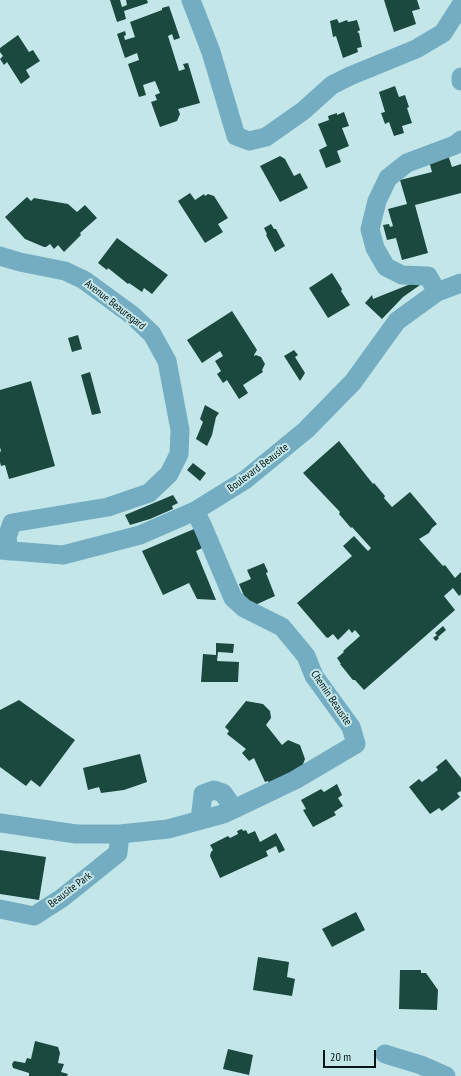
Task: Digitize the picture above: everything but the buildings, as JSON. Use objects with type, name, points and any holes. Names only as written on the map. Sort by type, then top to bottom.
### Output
[{"type":"street","points":[[191,0],[211,52],[236,136],[249,140],[266,137],[303,111],[332,86],[350,76],[416,49],[443,33],[461,5]]},
{"type":"street","points":[[437,292],[428,276],[402,275],[386,267],[375,248],[370,229],[378,201],[388,178],[407,163],[455,145],[461,140]]},
{"type":"street","name":"Avenue Beauregard","points":[[0,256],[20,262],[65,271],[84,280],[132,315],[152,334],[167,361],[180,430],[179,454],[169,474],[149,493],[108,507],[12,523],[4,551]]},
{"type":"street","name":"Boulevard Beausite","points":[[4,551],[64,555],[140,535],[195,511],[245,480],[306,430],[353,382],[398,322],[437,292],[461,283]]},
{"type":"street","name":"Chemin Beausite","points":[[0,822],[76,834],[120,834],[168,828],[223,814],[295,780],[356,744],[351,727],[314,676],[306,656],[282,627],[244,608],[233,598],[195,511]]},
{"type":"street","points":[[200,820],[203,794],[214,790],[223,792],[234,809]]},
{"type":"street","name":"Beausite Park","points":[[0,909],[34,916],[62,898],[118,853],[120,834]]},
{"type":"street","points":[[385,1054],[421,1065],[446,1076]]}]
